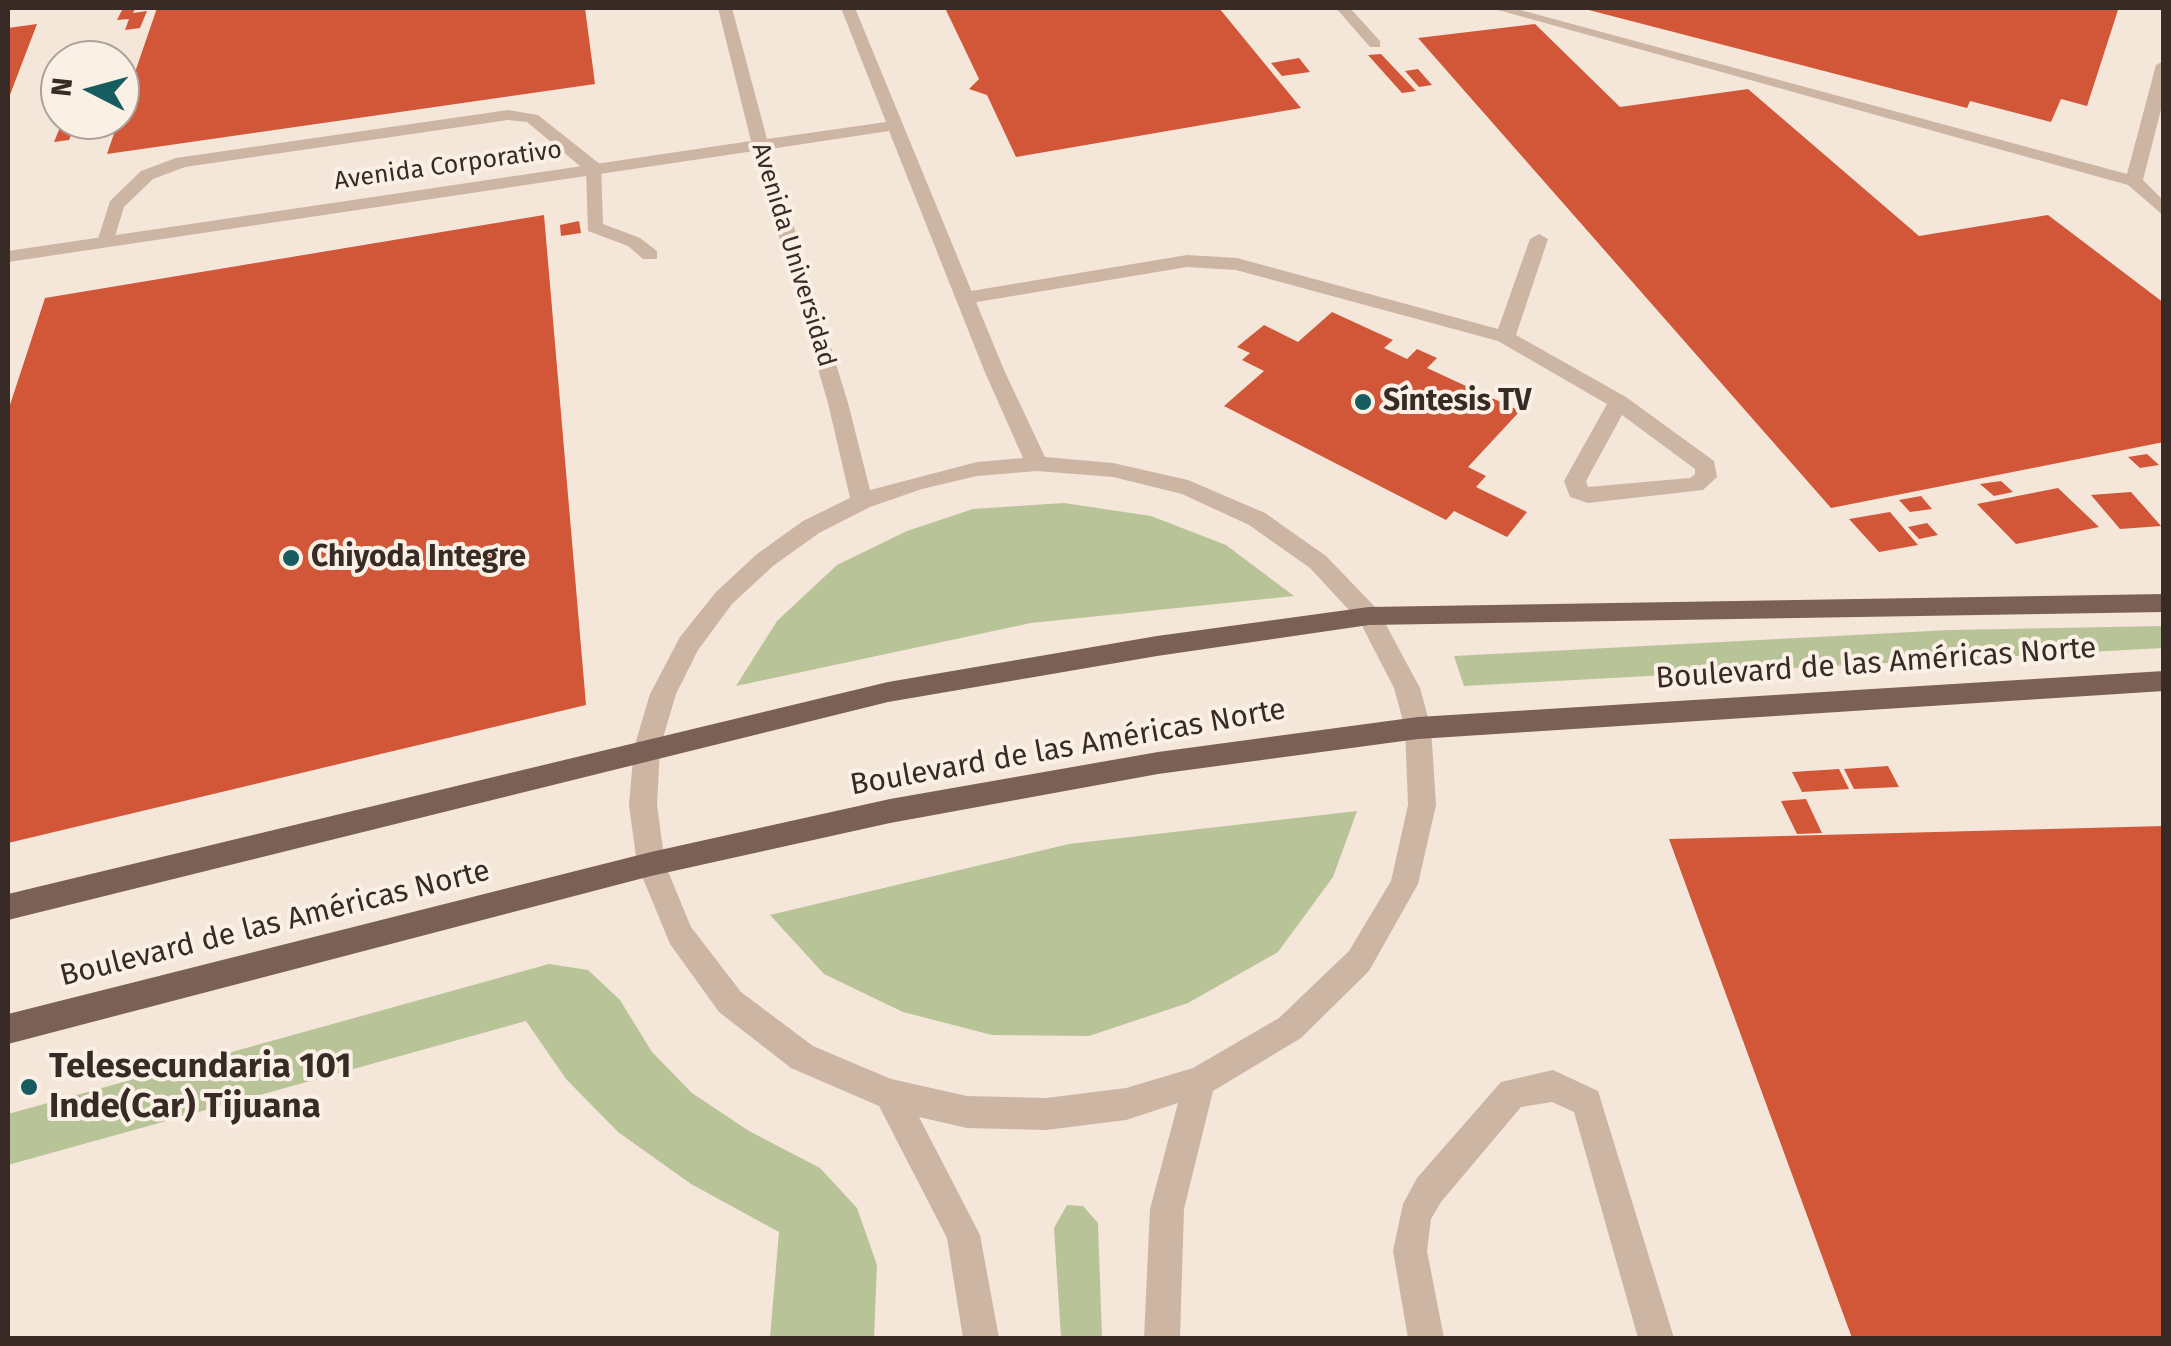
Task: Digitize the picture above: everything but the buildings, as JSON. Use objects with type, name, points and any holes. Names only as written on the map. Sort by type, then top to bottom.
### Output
[{"type":"main road","name":"Boulevard de las Américas Norte","points":[[8,907],[888,692],[1157,646],[1368,616],[2164,603]]},
{"type":"main road","name":"Boulevard de las Américas Norte","points":[[8,1030],[650,864],[890,811],[1139,766],[1418,728],[2164,681]]},
{"type":"street","name":"Avenida Universidad","points":[[725,8],[760,146],[838,403],[862,502]]},
{"type":"street","points":[[848,8],[1036,464]]},
{"type":"street","points":[[1343,8],[1375,44]]},
{"type":"street","points":[[1498,8],[2134,181],[2164,211]]},
{"type":"street","points":[[2134,181],[2164,65]]},
{"type":"street","points":[[106,242],[116,204],[147,174],[182,162],[508,116],[532,118],[595,170],[594,227],[634,242],[650,255]]},
{"type":"street","name":"Avenida Corporativo","points":[[8,257],[896,126]]},
{"type":"street","points":[[1505,337],[1539,239]]},
{"type":"street","points":[[965,298],[1187,261],[1237,264],[1505,337],[1620,402],[1706,466],[1706,477],[1695,485],[1588,495],[1578,492],[1575,481],[1620,402]]},
{"type":"street","points":[[1036,464],[1113,470],[1188,488],[1257,518],[1318,562],[1368,616],[1407,688],[1418,728],[1422,805],[1404,884],[1359,961],[1290,1028],[1200,1080],[1126,1104],[1046,1114],[967,1112],[890,1096],[802,1057],[730,1002],[680,935],[650,864],[643,805],[647,748],[663,694],[680,660],[724,598],[765,560],[811,528],[862,502],[938,477],[1036,464]]},
{"type":"street","points":[[1162,1338],[1167,1208],[1200,1080]]},
{"type":"street","points":[[1426,1338],[1410,1251],[1415,1216],[1430,1190],[1512,1093],[1553,1086],[1588,1102],[1656,1338]]},
{"type":"street","points":[[890,1096],[963,1235],[981,1338]]},
{"type":"green space","points":[[1064,503],[1151,516],[1226,545],[1294,596],[1031,623],[736,686],[777,621],[837,565],[907,531],[973,509]]},
{"type":"green space","points":[[2164,626],[2163,648],[1464,686],[1454,656],[1950,630]]},
{"type":"green space","points":[[1357,811],[1333,877],[1278,952],[1188,1003],[1089,1036],[992,1035],[903,1012],[824,974],[770,915],[1069,844]]},
{"type":"green space","points":[[549,964],[588,970],[620,1000],[652,1052],[692,1093],[749,1131],[820,1168],[857,1208],[877,1265],[874,1338],[770,1338],[779,1232],[691,1184],[618,1132],[566,1079],[526,1021],[8,1165],[8,1114]]},
{"type":"green space","points":[[1067,1205],[1083,1206],[1098,1223],[1102,1338],[1061,1338],[1054,1228]]},
{"type":"place","name":"Síntesis TV","points":[[1363,402]]},
{"type":"place","name":"Chiyoda Integre","points":[[291,558]]},
{"type":"place","name":"Telesecundaria 101 Inde(Car) Tijuana","points":[[29,1087]]}]
